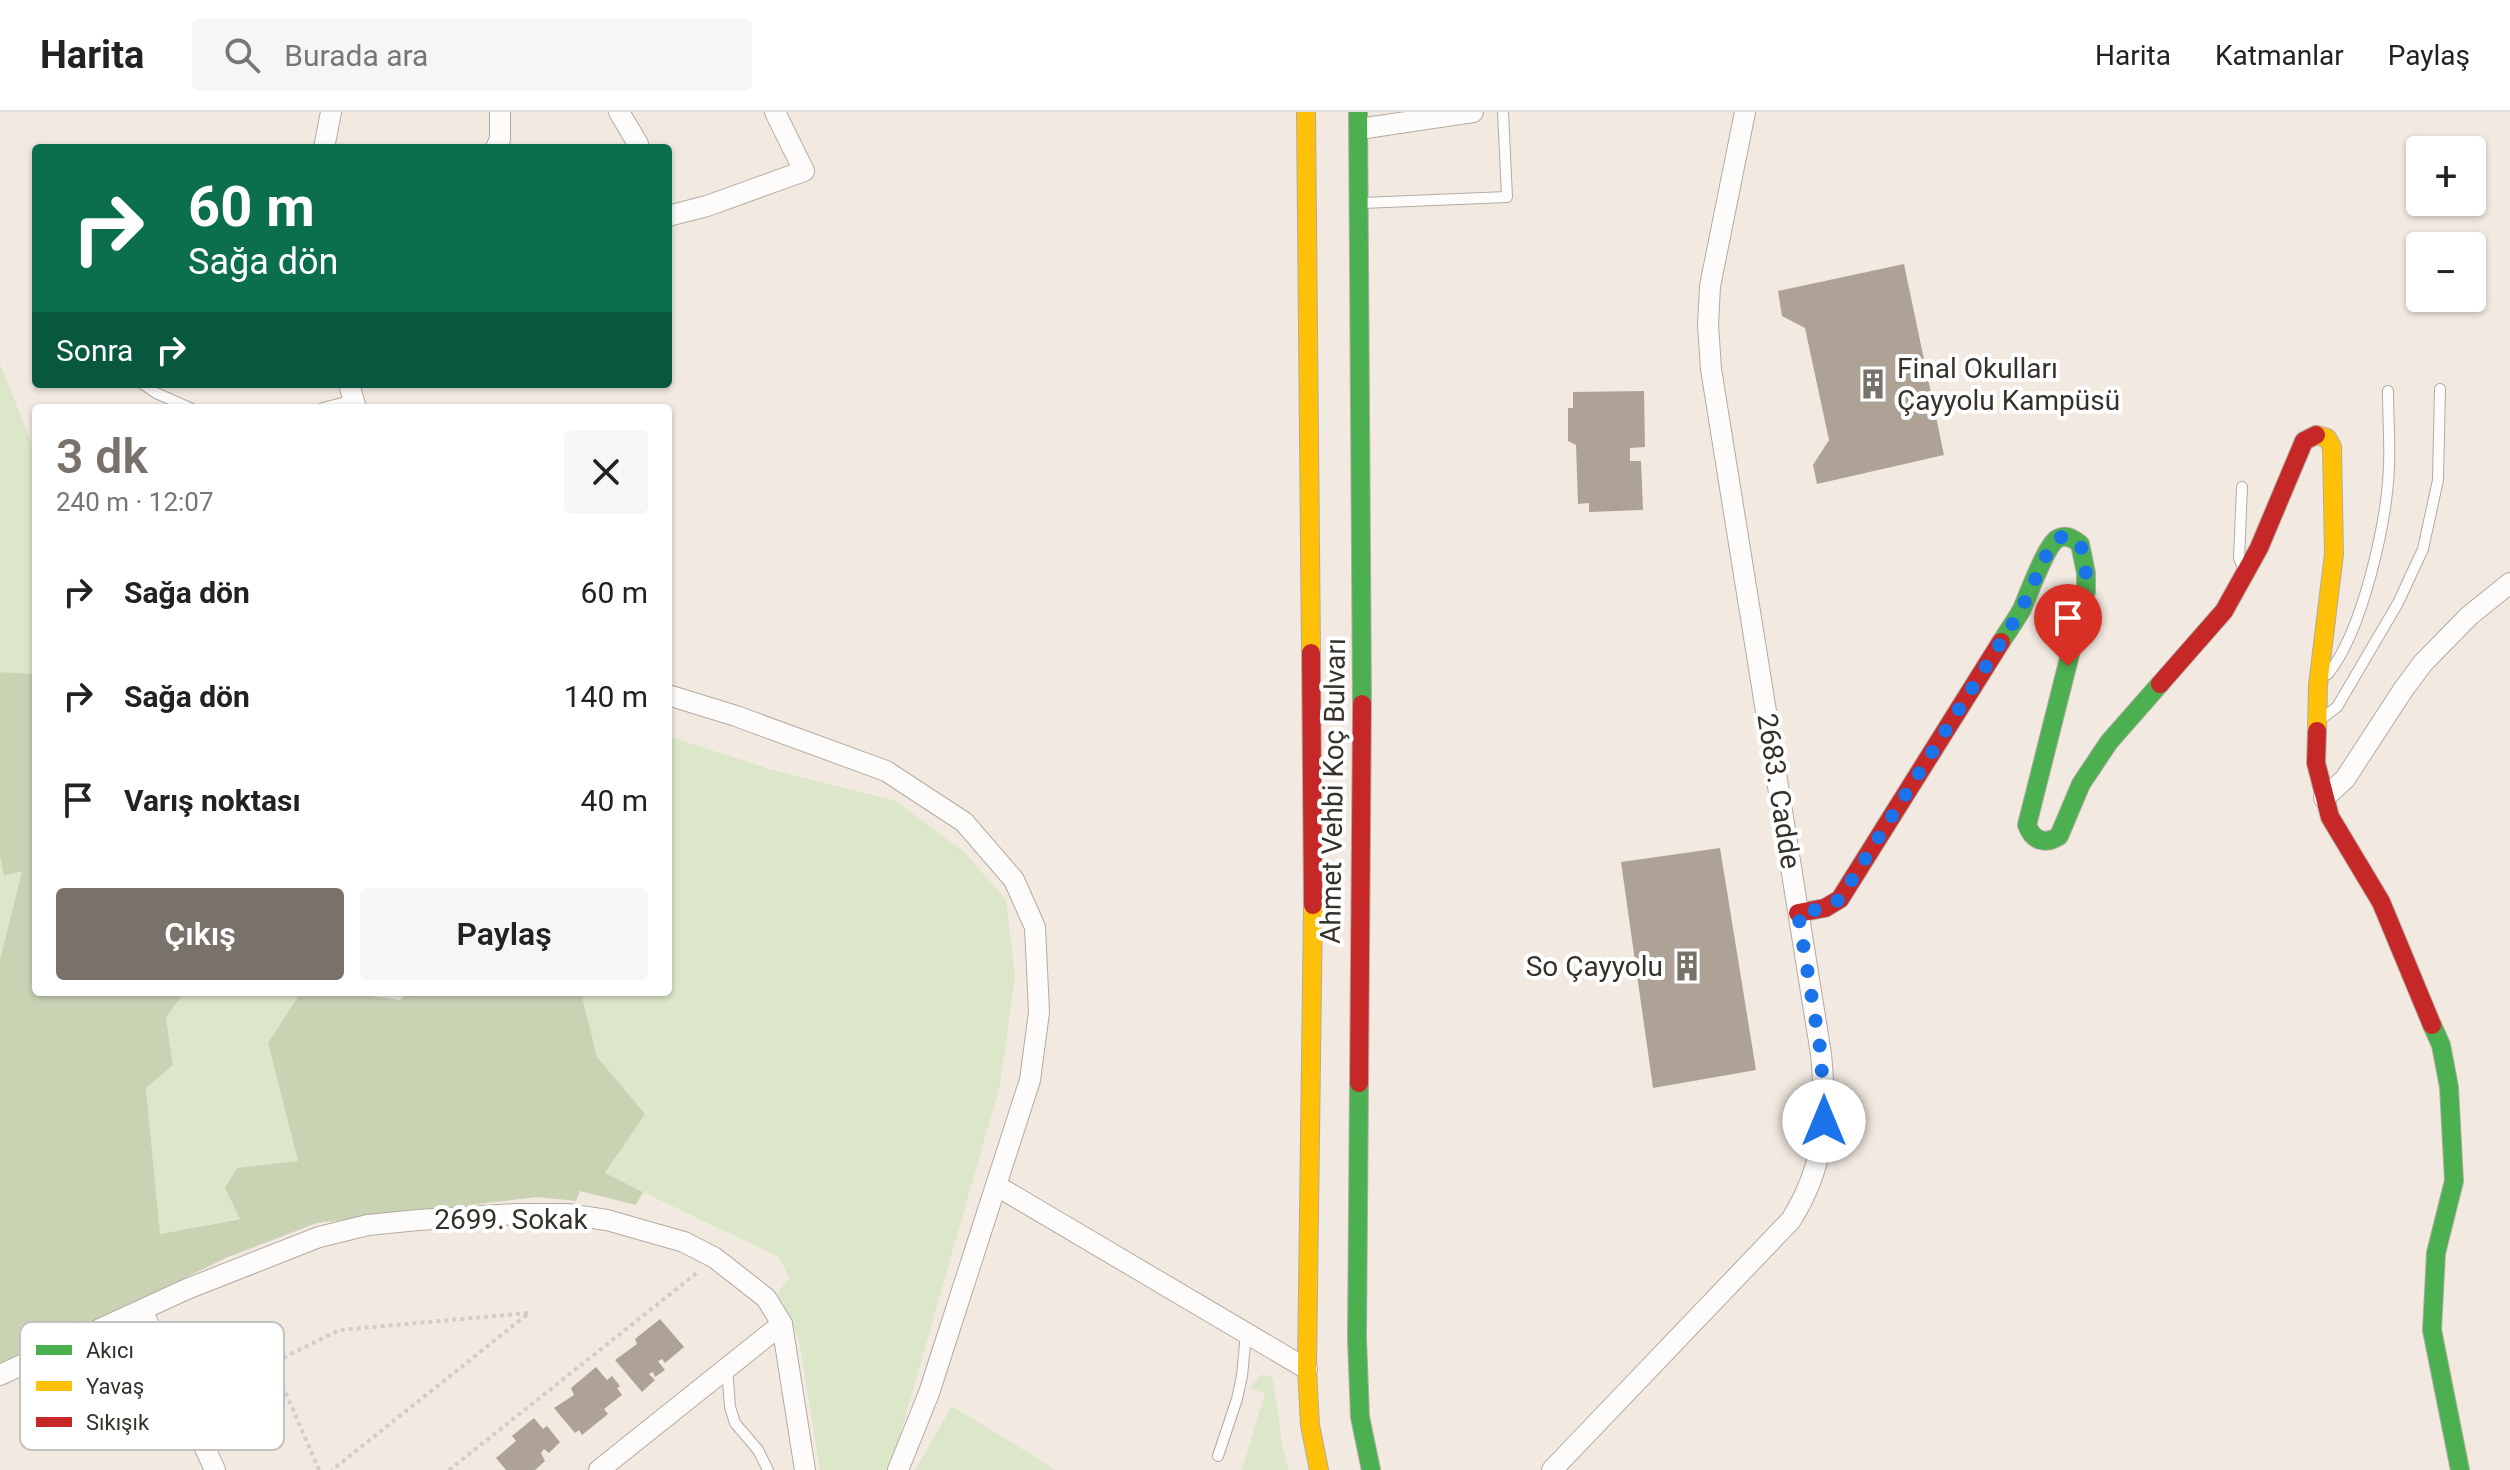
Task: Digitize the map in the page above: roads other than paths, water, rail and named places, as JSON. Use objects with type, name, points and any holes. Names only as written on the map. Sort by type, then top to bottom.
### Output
[{"type":"main road","name":"Ahmet Vehbi Koç Bulvarı","points":[[1306,112],[1313,870],[1307,1369],[1310,1425],[1319,1470]]},
{"type":"main road","name":"Ahmet Vehbi Koç Bulvarı","points":[[1358,121],[1363,643],[1357,1339],[1360,1417],[1371,1470]]},
{"type":"main road","points":[[1798,913],[1825,908],[1840,899],[2020,612],[2054,541],[2070,536],[2080,544],[2085,561],[2086,591],[2027,825],[2032,837],[2045,842],[2059,836],[2081,784],[2109,742],[2224,611],[2259,548],[2304,441],[2316,434],[2327,438],[2332,447],[2334,554],[2318,685],[2316,763],[2324,798],[2339,835],[2381,902],[2441,1045],[2449,1087],[2454,1181],[2436,1253],[2432,1330],[2460,1470]]},
{"type":"street","points":[[325,144],[331,112]]},
{"type":"street","points":[[498,144],[500,112]]},
{"type":"street","points":[[619,112],[638,144]]},
{"type":"street","points":[[672,215],[707,206],[804,171],[775,112]]},
{"type":"street","points":[[1358,121],[1473,112]]},
{"type":"street","name":"2683. Cadde","points":[[1552,1470],[1775,1238],[1804,1200],[1813,1179],[1824,1121],[1821,1054],[1716,406],[1708,325],[1712,275],[1745,112]]},
{"type":"street","points":[[2324,798],[2345,779],[2423,663],[2469,616],[2510,583]]},
{"type":"street","points":[[672,696],[736,716],[886,771],[964,822],[1014,880],[1035,927],[1039,1012],[1030,1080],[929,1393],[898,1470]]},
{"type":"street","points":[[997,1186],[1307,1369]]},
{"type":"street","name":"2699. Sokak","points":[[116,1322],[231,1271],[319,1237],[368,1225],[516,1214],[567,1214],[607,1220],[684,1242],[715,1258],[766,1298],[782,1324]]},
{"type":"street","points":[[142,1310],[147,1322]]},
{"type":"street","points":[[599,1470],[782,1324],[805,1470]]},
{"type":"street","name":"2699. Sokak","points":[[0,1375],[20,1366]]},
{"type":"street","points":[[206,1450],[215,1470]]},
{"type":"lane","points":[[1359,203],[1507,197],[1503,112]]},
{"type":"lane","points":[[149,388],[181,404]]},
{"type":"lane","points":[[2316,721],[2328,716],[2337,707],[2398,603],[2423,549],[2438,480],[2440,389]]},
{"type":"lane","points":[[2318,685],[2336,663],[2349,638],[2365,593],[2379,535],[2389,467],[2388,391]]},
{"type":"lane","points":[[334,404],[353,397]]},
{"type":"lane","points":[[2242,487],[2239,558],[2245,572]]},
{"type":"lane","points":[[1218,1456],[1237,1399],[1246,1333]]},
{"type":"lane","points":[[727,1368],[730,1407],[735,1423],[758,1450],[768,1470]]},
{"type":"place","name":"Final Okulları Çayyolu Kampüsü","points":[[1873,384]]},
{"type":"place","name":"So Çayyolu","points":[[1687,966]]}]
